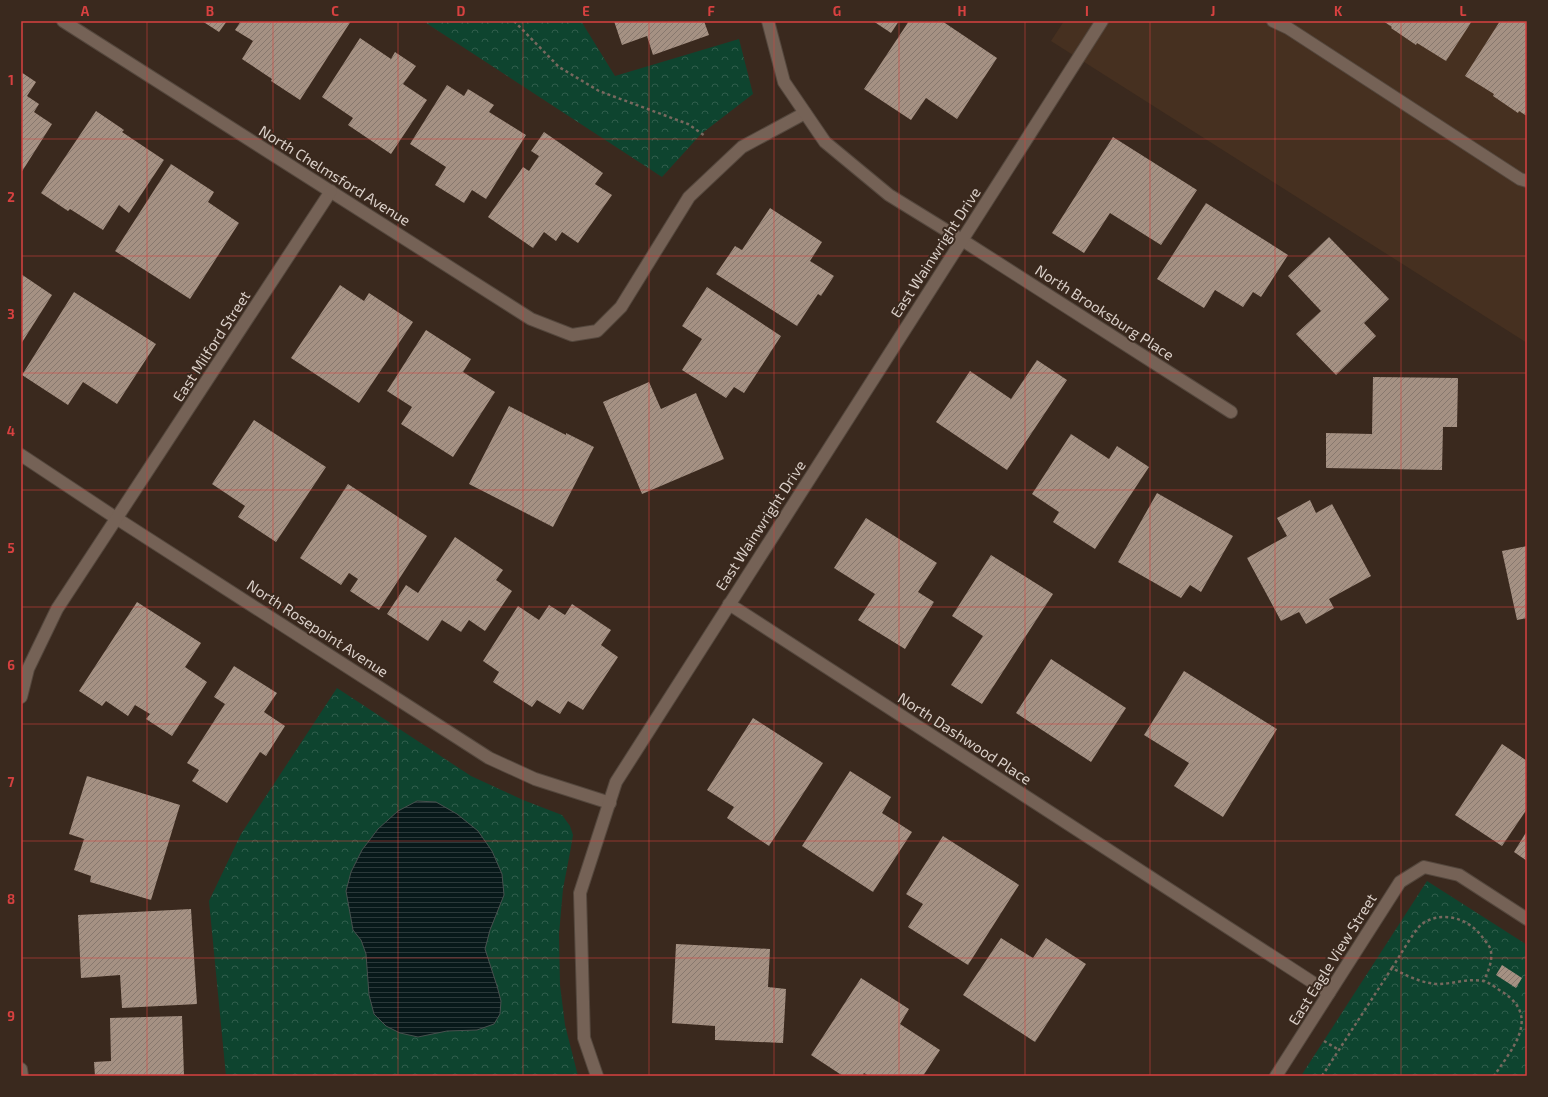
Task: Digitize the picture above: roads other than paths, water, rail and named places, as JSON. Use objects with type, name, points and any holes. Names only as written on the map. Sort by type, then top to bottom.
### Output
[{"type":"street","name":"North Chelmsford Avenue","points":[[64,21],[531,319],[572,335],[597,331],[621,307],[689,198],[742,147],[805,113]]},
{"type":"street","name":"North Brooksburg Place","points":[[768,21],[784,82],[825,142],[889,195],[1231,412]]},
{"type":"street","points":[[1273,21],[1290,24],[1514,175],[1527,181]]},
{"type":"street","name":"East Wainwright Drive","points":[[597,1076],[584,1038],[580,893],[616,782],[1099,26]]},
{"type":"street","name":"East Milford Street","points":[[21,697],[28,669],[57,609],[331,191]]},
{"type":"street","name":"North Rosepoint Avenue","points":[[21,455],[116,518],[489,758],[535,779],[610,803]]},
{"type":"street","name":"North Dashwood Place","points":[[729,604],[1329,993]]},
{"type":"street","name":"East Eagle View Street","points":[[1276,1076],[1400,882],[1424,867],[1459,875],[1527,919]]},
{"type":"street","points":[[21,1069],[22,1076]]}]
